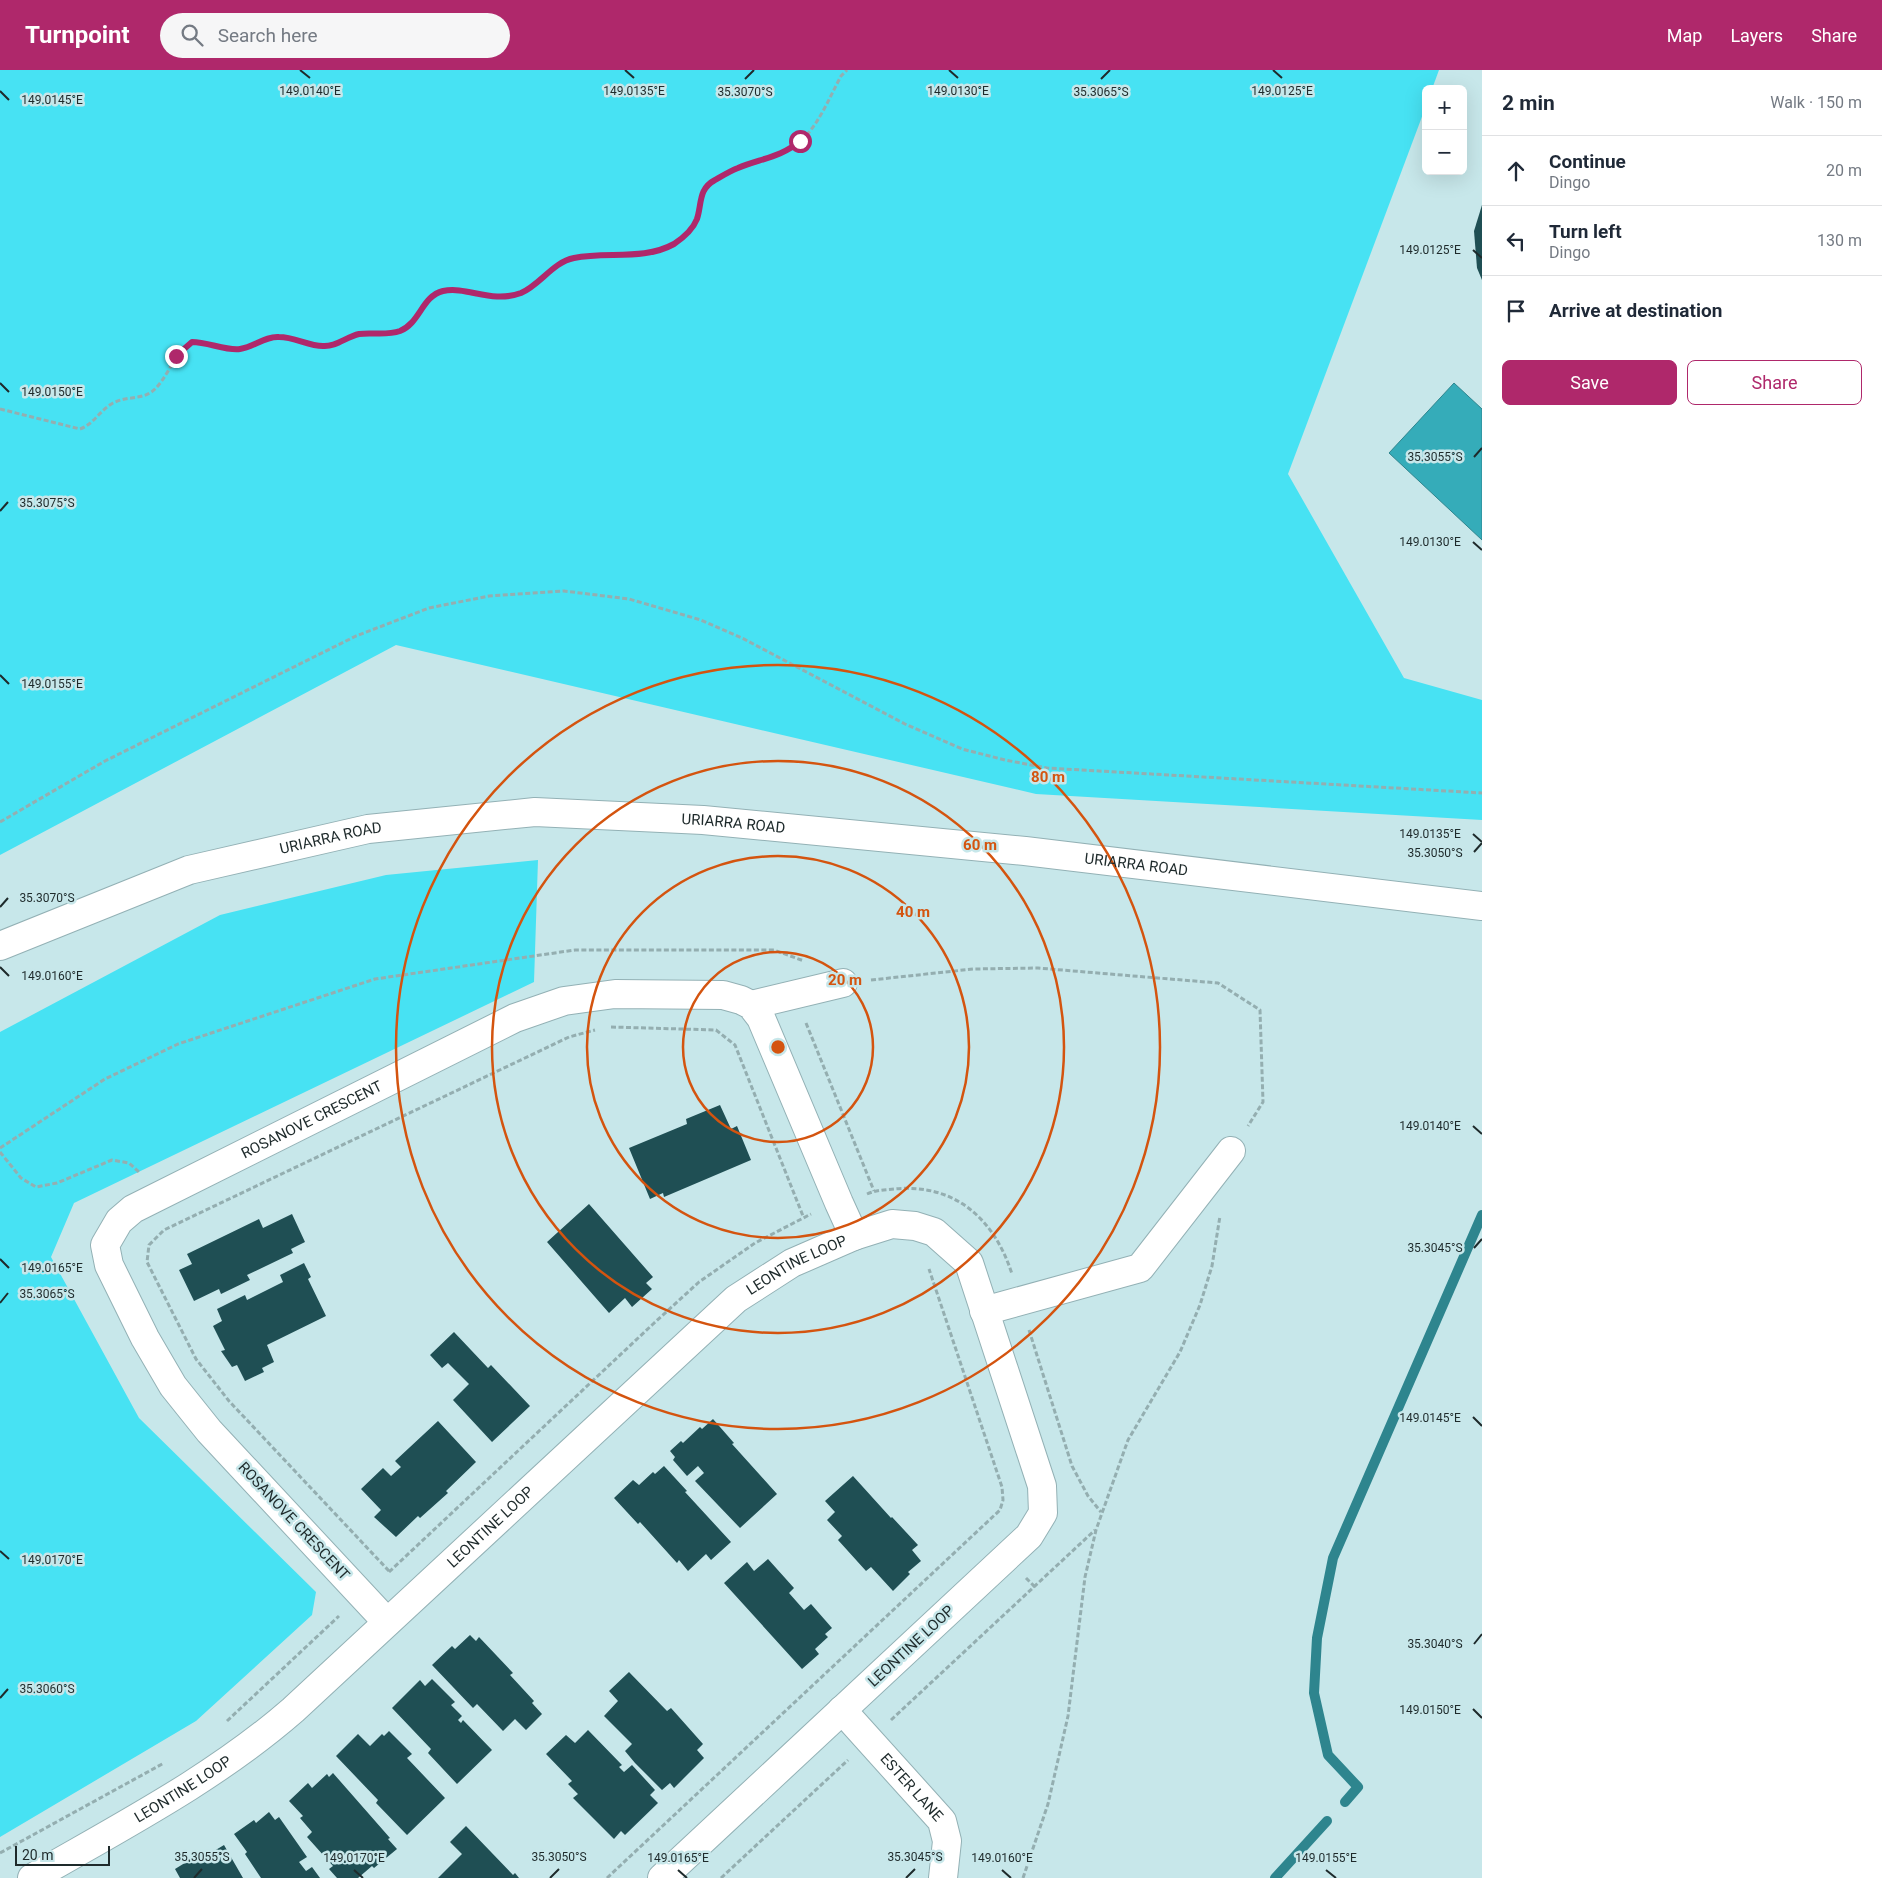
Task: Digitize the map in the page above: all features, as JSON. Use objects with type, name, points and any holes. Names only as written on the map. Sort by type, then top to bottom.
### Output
[{"type":"street","name":"URIARRA ROAD","points":[[0,946],[189,870],[368,829],[535,812],[703,820],[1025,851],[1482,906]]},
{"type":"street","points":[[843,983],[751,1005],[762,1018],[854,1236]]},
{"type":"street","name":"ROSANOVE CRESCENT","points":[[387,1622],[209,1431],[173,1386],[145,1338],[109,1265],[105,1246],[119,1221],[133,1209],[155,1196],[515,1018],[564,1001],[615,994],[723,995],[751,1005]]},
{"type":"street","points":[[984,1310],[1140,1268],[1231,1151]]},
{"type":"street","name":"LEONTINE LOOP","points":[[32,1878],[190,1786],[261,1738],[736,1299],[792,1263],[854,1236],[892,1224],[915,1226],[934,1232],[969,1263],[1042,1486],[1043,1514],[1029,1536],[662,1878]]},
{"type":"street","name":"ESTER LANE","points":[[842,1710],[942,1820],[947,1840],[943,1878]]},
{"type":"path","points":[[0,409],[80,429],[90,424],[114,402],[123,399],[141,398],[152,391],[163,379],[176,356],[192,342],[241,349],[279,336],[325,347],[338,344],[349,337],[360,334],[384,334],[400,331],[415,320],[429,299],[440,292],[456,290],[478,295],[510,296],[529,288],[566,260],[584,257],[642,254],[664,248],[681,239],[695,224],[699,212],[701,194],[708,185],[738,168],[782,153],[800,141],[812,127],[840,76],[847,70]]},
{"type":"path","points":[[0,822],[105,761],[356,636],[429,608],[489,596],[564,591],[629,599],[701,620],[750,643],[905,724],[962,749],[1005,760],[1047,768],[1482,793]]},
{"type":"path","points":[[794,995],[874,1191]]},
{"type":"path","points":[[389,1572],[228,1401],[196,1359],[147,1262],[149,1244],[164,1230],[568,1037],[604,1027],[716,1030],[735,1045],[803,1216]]},
{"type":"path","points":[[0,1152],[20,1178],[36,1187],[57,1184],[112,1160],[129,1163],[143,1175],[172,1227]]},
{"type":"path","points":[[383,1576],[699,1282],[755,1243],[803,1216],[818,1212]]},
{"type":"path","points":[[607,1878],[1000,1510],[1003,1500],[1002,1487],[928,1266]]},
{"type":"path","points":[[721,1878],[1096,1530]]},
{"type":"path","points":[[224,1724],[344,1612]]},
{"type":"path","points":[[0,1853],[165,1763]]},
{"type":"shaded area","points":[[0,70],[1439,70],[1433,85],[1422,85],[1422,117],[1288,474],[1404,678],[1482,700],[1482,820],[1036,794],[396,645],[0,855]]},
{"type":"shaded area","points":[[1454,383],[1482,409],[1482,540],[1389,453]]},
{"type":"shaded area","points":[[538,860],[534,982],[74,1203],[51,1257],[139,1418],[316,1592],[312,1615],[196,1721],[0,1837],[0,1032],[220,915],[386,875]]},
{"type":"building","points":[[1482,205],[1482,280],[1477,268],[1474,231]]},
{"type":"building","points":[[720,1105],[731,1129],[737,1126],[751,1160],[664,1197],[663,1193],[650,1199],[629,1148],[687,1124],[686,1119]]},
{"type":"building","points":[[589,1204],[653,1277],[646,1283],[652,1289],[632,1307],[625,1298],[609,1313],[547,1242]]},
{"type":"building","points":[[292,1214],[305,1242],[291,1249],[293,1253],[247,1275],[250,1280],[221,1294],[219,1289],[194,1301],[179,1270],[192,1264],[187,1254],[259,1219],[263,1228]]},
{"type":"building","points":[[304,1263],[311,1277],[308,1279],[326,1316],[267,1345],[274,1362],[262,1368],[264,1372],[245,1381],[237,1365],[232,1367],[221,1351],[225,1350],[213,1326],[222,1321],[217,1309],[245,1295],[247,1300],[283,1282],[280,1275]]},
{"type":"building","points":[[454,1332],[488,1368],[491,1365],[530,1406],[492,1442],[453,1400],[469,1384],[448,1363],[442,1368],[430,1355]]},
{"type":"building","points":[[713,1419],[734,1443],[732,1444],[777,1494],[740,1528],[695,1481],[704,1473],[698,1466],[687,1476],[673,1460],[675,1457],[670,1451]]},
{"type":"building","points":[[438,1421],[476,1462],[446,1491],[448,1493],[420,1518],[418,1516],[396,1537],[374,1517],[381,1510],[361,1489],[383,1468],[391,1476],[401,1467],[395,1461]]},
{"type":"building","points":[[664,1466],[731,1542],[711,1560],[706,1554],[688,1571],[679,1560],[677,1563],[640,1522],[638,1524],[614,1498],[633,1480],[639,1485],[653,1472],[655,1474]]},
{"type":"building","points":[[853,1476],[918,1545],[912,1550],[921,1561],[908,1572],[910,1574],[893,1591],[871,1567],[866,1571],[838,1540],[842,1536],[827,1520],[835,1512],[825,1501]]},
{"type":"building","points":[[768,1559],[794,1588],[789,1593],[804,1610],[811,1604],[832,1628],[825,1634],[828,1637],[815,1649],[819,1654],[802,1669],[724,1583],[747,1562],[754,1571]]},
{"type":"building","points":[[470,1635],[476,1641],[479,1637],[513,1673],[510,1675],[534,1701],[532,1703],[542,1714],[526,1730],[515,1719],[503,1731],[477,1704],[473,1708],[432,1665],[452,1646],[455,1649]]},
{"type":"building","points":[[629,1672],[667,1711],[671,1708],[703,1744],[697,1750],[704,1758],[674,1788],[670,1783],[662,1790],[635,1763],[625,1751],[632,1744],[604,1716],[618,1701],[609,1691]]},
{"type":"building","points":[[432,1679],[455,1702],[451,1705],[462,1716],[458,1720],[461,1723],[463,1720],[492,1750],[457,1784],[428,1753],[431,1749],[392,1708],[420,1680],[425,1686]]},
{"type":"building","points":[[588,1730],[622,1765],[619,1767],[624,1772],[632,1765],[655,1790],[650,1795],[658,1803],[625,1835],[621,1831],[614,1839],[573,1798],[578,1794],[568,1784],[572,1781],[546,1754],[566,1735],[575,1743]]},
{"type":"building","points":[[389,1731],[412,1754],[407,1758],[445,1798],[407,1835],[376,1803],[378,1800],[336,1756],[358,1734],[370,1746],[382,1734],[384,1736]]},
{"type":"building","points":[[333,1773],[390,1838],[388,1839],[397,1849],[374,1868],[372,1866],[358,1878],[337,1878],[329,1869],[333,1866],[307,1837],[312,1832],[300,1818],[303,1816],[289,1801],[308,1783],[312,1788],[327,1774],[329,1777]]},
{"type":"building","points":[[269,1812],[275,1820],[279,1817],[307,1857],[299,1862],[306,1871],[312,1867],[320,1878],[261,1878],[245,1854],[247,1852],[234,1834],[254,1820],[256,1823]]},
{"type":"building","points":[[466,1826],[513,1875],[515,1873],[519,1878],[438,1878],[462,1854],[450,1842]]},
{"type":"building","points":[[224,1845],[243,1878],[180,1878],[175,1869],[188,1861],[187,1859],[200,1851],[204,1857]]},
{"type":"waterway","points":[[1345,1802],[1358,1787],[1328,1755],[1314,1693],[1317,1638],[1333,1558],[1482,1215]]},
{"type":"waterway","points":[[1275,1878],[1327,1821]]},
{"type":"route","points":[[176,356],[192,342],[241,349],[279,336],[325,347],[338,344],[349,337],[360,334],[392,333],[408,327],[429,299],[440,292],[456,290],[478,295],[510,296],[529,288],[566,260],[584,257],[642,254],[664,248],[681,239],[695,224],[699,212],[701,194],[713,181],[738,168],[782,153],[800,141]]}]
